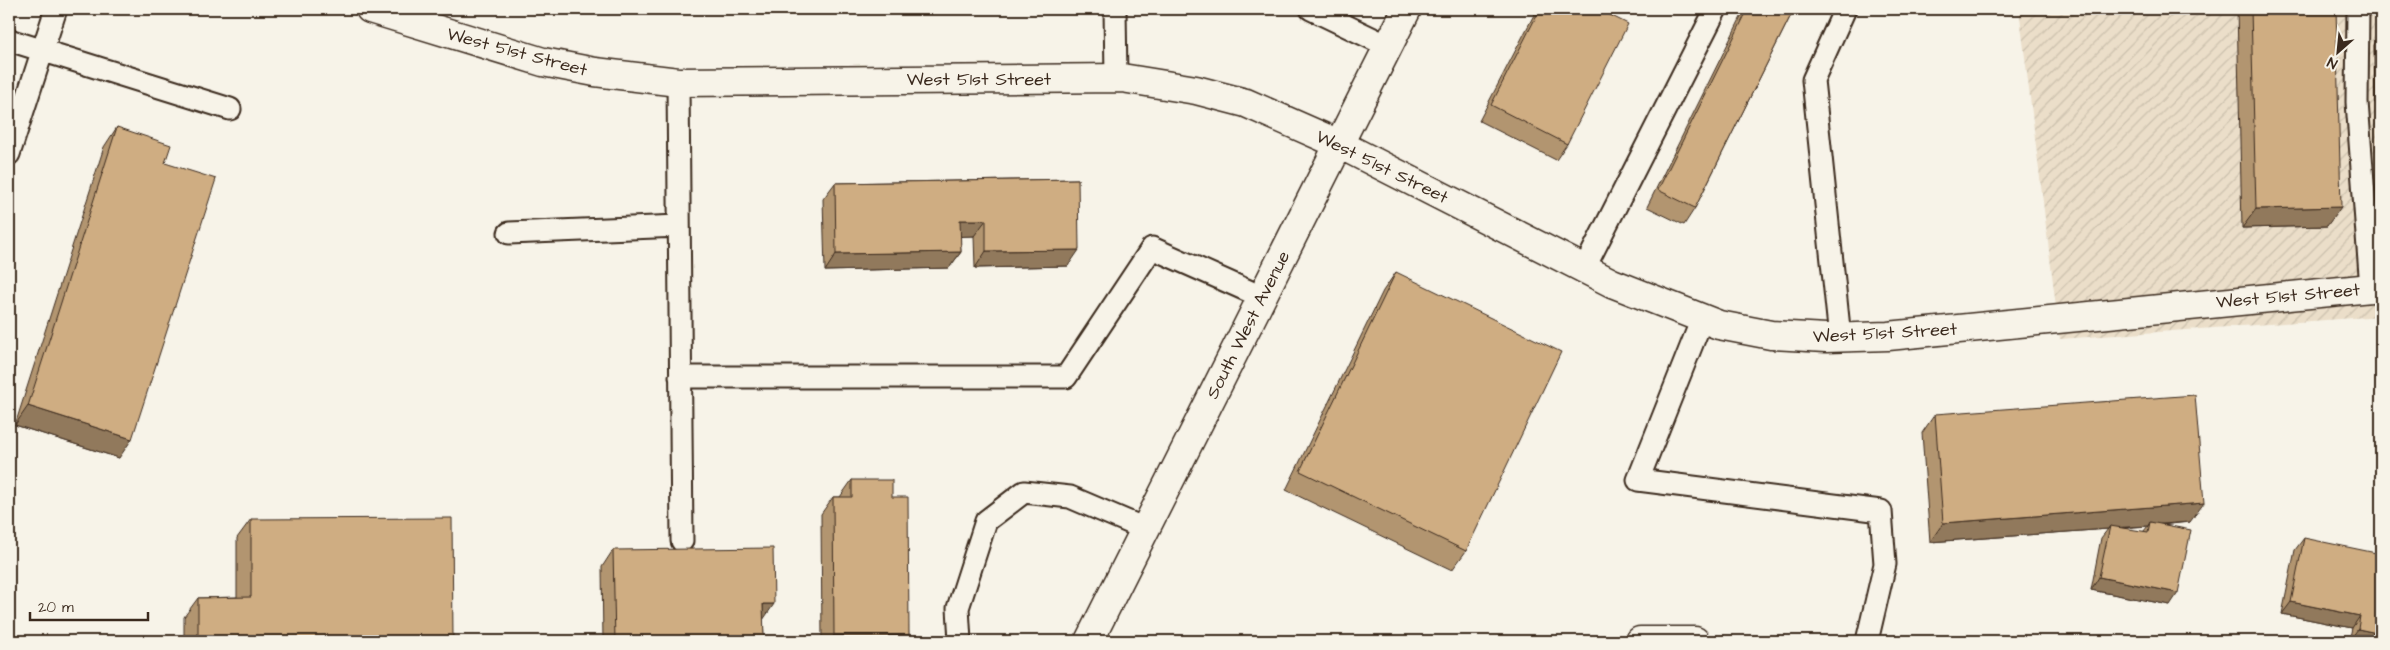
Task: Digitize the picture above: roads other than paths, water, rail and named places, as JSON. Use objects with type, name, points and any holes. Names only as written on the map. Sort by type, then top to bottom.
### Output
[{"type":"street","name":"West 51st Street","points":[[370,9],[543,62],[595,72],[678,82],[1116,78],[1196,90],[1246,103],[1339,144],[1636,294],[1719,325],[1771,335],[1840,338],[1888,336],[2376,288]]},
{"type":"street","name":"South West Avenue","points":[[1089,641],[1407,9]]},
{"type":"street","points":[[1640,641],[1695,641]]},
{"type":"lane","points":[[9,154],[56,9]]},
{"type":"lane","points":[[1115,9],[1116,78]]},
{"type":"lane","points":[[1311,9],[1388,46]]},
{"type":"lane","points":[[1584,269],[1716,9]]},
{"type":"lane","points":[[1840,338],[1813,80],[1845,9]]},
{"type":"lane","points":[[2358,9],[2357,102],[2376,288]]},
{"type":"lane","points":[[9,40],[230,109]]},
{"type":"lane","points":[[678,82],[682,541]]},
{"type":"lane","points":[[508,233],[679,226]]},
{"type":"lane","points":[[680,377],[1066,378],[1152,248],[1262,297]]},
{"type":"lane","points":[[1702,319],[1638,480],[1881,511],[1885,564],[1867,641]]},
{"type":"lane","points":[[960,641],[958,608],[986,521],[1024,492],[1070,497],[1145,529]]}]
